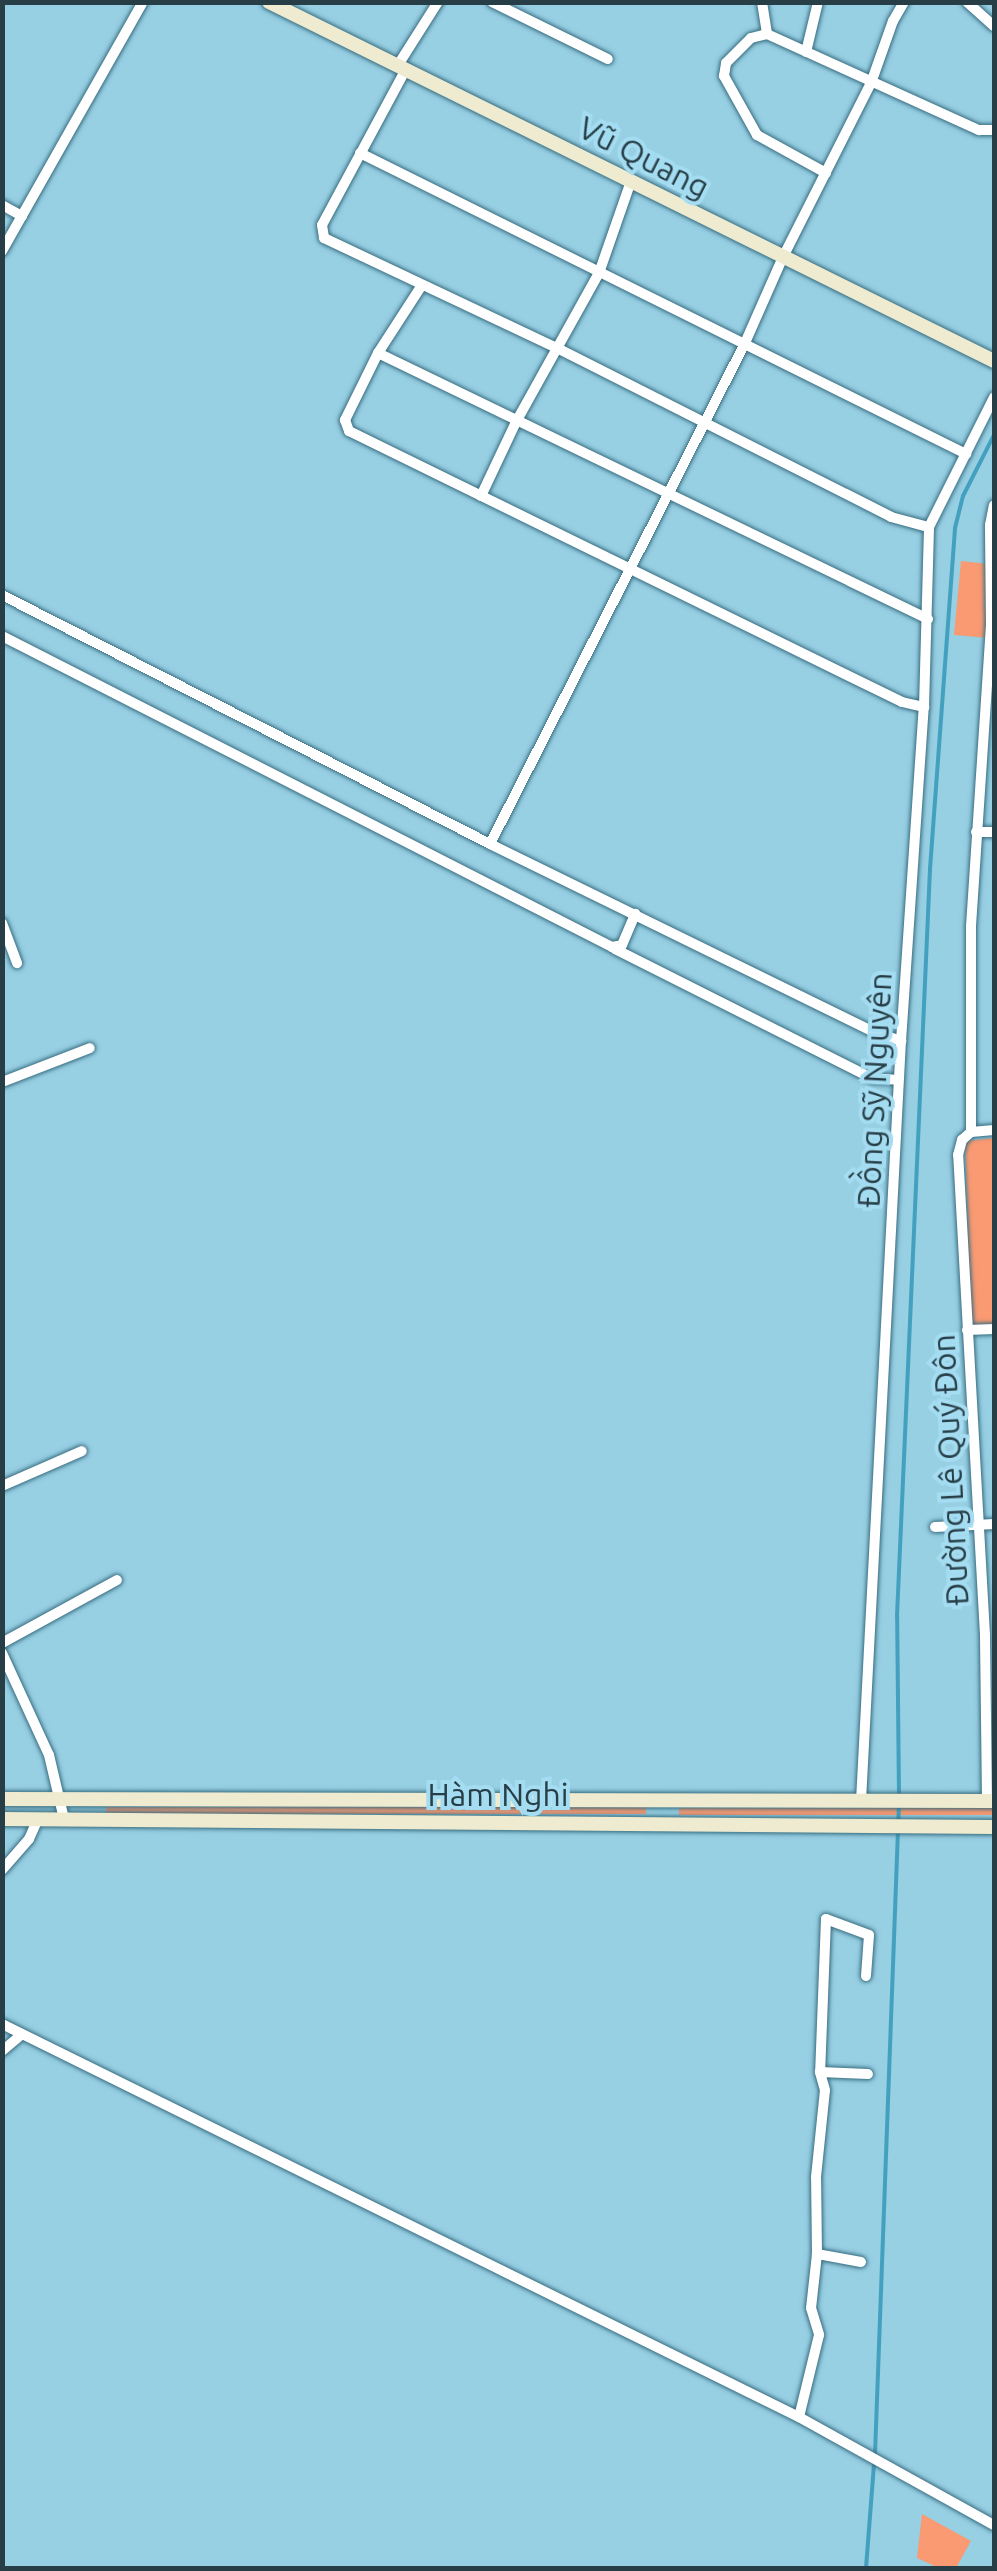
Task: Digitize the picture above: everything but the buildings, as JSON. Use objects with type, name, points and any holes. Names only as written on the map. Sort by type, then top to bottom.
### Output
[{"type":"main road","name":"Vũ Quang","points":[[269,2],[994,361]]},
{"type":"main road","name":"Hàm Nghi","points":[[2,1799],[991,1801]]},
{"type":"main road","name":"Hàm Nghi","points":[[2,1819],[994,1827]]},
{"type":"street","points":[[2,251],[143,2]]},
{"type":"street","points":[[438,2],[322,225],[322,234],[706,422],[891,518],[929,527]]},
{"type":"street","points":[[492,2],[608,59]]},
{"type":"street","points":[[762,2],[766,34]]},
{"type":"street","points":[[806,52],[818,2]]},
{"type":"street","points":[[490,844],[746,344],[783,256],[871,83],[892,20],[904,2]]},
{"type":"street","points":[[967,2],[994,26]]},
{"type":"street","points":[[826,173],[757,135],[724,76],[726,64],[751,38],[766,34],[979,130],[994,130]]},
{"type":"street","points":[[360,154],[966,454]]},
{"type":"street","points":[[480,496],[598,272],[631,181]]},
{"type":"street","points":[[2,205],[22,216]]},
{"type":"street","points":[[422,285],[378,353],[345,420],[348,428],[902,702],[924,707]]},
{"type":"street","points":[[378,353],[516,422],[670,491],[928,620]]},
{"type":"street","name":"Đồng Sỹ Nguyên","points":[[861,1800],[900,1042],[924,707],[929,527],[994,397]]},
{"type":"street","name":"Đường Lê Quý Đôn","points":[[991,1801],[989,1610],[978,1526],[958,1156],[968,1136],[971,926],[991,625],[990,525],[994,505]]},
{"type":"street","points":[[2,595],[490,844],[900,1042]]},
{"type":"street","points":[[2,636],[871,1078],[898,1080]]},
{"type":"street","points":[[976,832],[994,832]]},
{"type":"street","points":[[612,947],[619,948],[624,941],[635,914]]},
{"type":"street","points":[[2,923],[17,963]]},
{"type":"street","points":[[2,1082],[90,1048]]},
{"type":"street","points":[[968,1136],[994,1130]]},
{"type":"street","points":[[967,1330],[994,1329]]},
{"type":"street","points":[[2,1486],[82,1451]]},
{"type":"street","points":[[935,1527],[994,1524]]},
{"type":"street","points":[[2,1643],[117,1580]]},
{"type":"street","points":[[2,1654],[49,1755],[64,1819]]},
{"type":"street","points":[[2,1870],[29,1838],[38,1819]]},
{"type":"street","points":[[799,2417],[819,2335],[811,2308],[817,2254],[816,2177],[825,2090],[820,2072],[826,1919],[869,1935],[866,1976]]},
{"type":"street","points":[[2,2024],[799,2417],[893,2465],[994,2525]]},
{"type":"street","points":[[2,2051],[22,2034]]},
{"type":"street","points":[[820,2072],[868,2074]]},
{"type":"street","points":[[817,2254],[861,2262]]},
{"type":"shaded area","points":[[961,561],[989,564],[985,607],[992,610],[989,638],[954,635]]},
{"type":"shaded area","points":[[994,1138],[994,1324],[971,1325],[965,1141]]},
{"type":"shaded area","points":[[106,1807],[646,1807],[646,1814],[106,1814]]},
{"type":"shaded area","points":[[679,1808],[994,1808],[994,1815],[679,1815]]},
{"type":"shaded area","points":[[922,2514],[971,2541],[956,2568],[939,2568],[917,2558]]},
{"type":"waterway","points":[[899,1795],[897,1616],[930,869],[955,528],[963,496],[994,435]]},
{"type":"waterway","points":[[875,2454],[899,1804]]},
{"type":"waterway","points":[[866,2568],[874,2464]]}]
